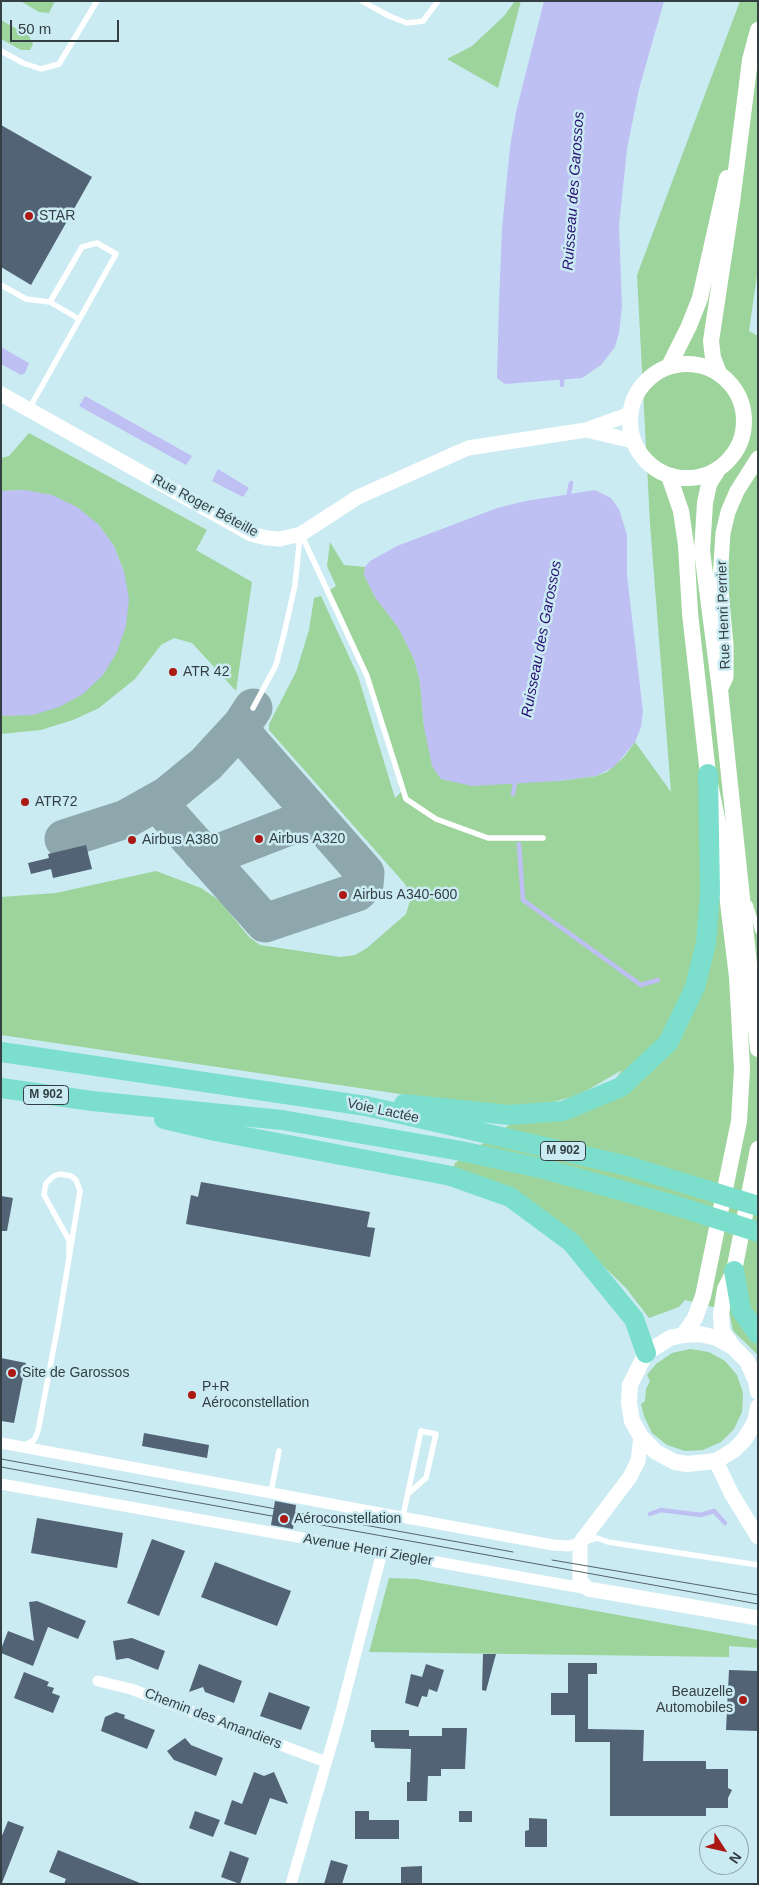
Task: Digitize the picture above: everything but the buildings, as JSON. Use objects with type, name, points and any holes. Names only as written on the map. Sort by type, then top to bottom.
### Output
[{"type":"highway","points":[[366,1106],[404,1104],[509,1115],[564,1111],[621,1087],[668,1044],[695,987],[706,942],[710,893],[708,774]]},
{"type":"highway","name":"Voie Lactée","points":[[1,1052],[366,1106],[628,1166],[758,1206]]},
{"type":"highway","name":"Voie Lactée","points":[[1,1088],[92,1101],[282,1120],[461,1151],[544,1170],[677,1206],[758,1232]]},
{"type":"highway","points":[[92,1101],[215,1131],[451,1176],[510,1197],[571,1242],[634,1320],[646,1352]]},
{"type":"highway","points":[[734,1271],[741,1310],[758,1334]]},
{"type":"main road","points":[[719,374],[713,358],[711,341],[731,211],[750,60],[758,30]]},
{"type":"main road","points":[[669,366],[689,326],[700,298],[720,204],[741,124]]},
{"type":"main road","points":[[719,468],[704,476],[686,478],[670,476],[654,468],[641,456],[633,441],[630,414],[636,393],[650,377],[669,366],[692,364],[719,374],[732,386],[741,402],[744,420],[741,438],[733,455],[719,468],[708,484],[702,551],[720,690],[758,1048]]},
{"type":"main road","points":[[670,476],[681,511],[686,545],[690,613],[708,774],[719,828],[741,1032],[742,1094],[732,1154],[698,1310],[683,1335]]},
{"type":"main road","points":[[757,1155],[734,1271],[726,1289],[721,1314],[722,1331],[733,1347],[747,1360],[757,1385]]},
{"type":"main road","points":[[733,1347],[717,1338],[700,1334],[670,1338],[646,1352],[630,1385],[629,1403],[632,1421],[641,1437],[656,1452],[675,1462],[700,1464],[716,1461],[751,1438],[758,1407]]},
{"type":"street","name":"Rue Roger Béteille","points":[[1,394],[251,534],[280,539],[301,534],[358,497],[468,448],[586,430],[630,414]]},
{"type":"street","name":"Rue Roger Béteille","points":[[586,430],[633,441]]},
{"type":"street","name":"Rue Henri Perrier","points":[[720,690],[726,677],[726,646],[720,579],[723,533],[728,512],[737,491],[758,458]]},
{"type":"street","points":[[641,1437],[638,1461],[630,1477],[580,1543],[580,1581],[588,1590],[758,1618]]},
{"type":"street","points":[[1,1443],[553,1545],[568,1546],[580,1543]]},
{"type":"street","points":[[716,1461],[731,1492],[758,1537]]},
{"type":"street","name":"Avenue Henri Ziegler","points":[[1,1484],[588,1590]]},
{"type":"street","points":[[291,1884],[326,1762],[382,1552]]},
{"type":"street","name":"Chemin des Amandiers","points":[[98,1681],[131,1689],[326,1762]]},
{"type":"lane","points":[[1,51],[23,63],[41,69],[59,64],[97,1]]},
{"type":"lane","points":[[362,1],[389,16],[407,23],[423,20],[438,1]]},
{"type":"lane","points":[[29,409],[116,254],[97,243],[82,247],[50,302]]},
{"type":"lane","points":[[1,286],[26,299],[50,302],[79,319]]},
{"type":"lane","points":[[253,708],[276,664],[295,585],[301,534]]},
{"type":"lane","points":[[301,534],[367,676],[406,799],[436,819],[488,838],[543,838]]},
{"type":"lane","points":[[739,869],[758,931]]},
{"type":"lane","points":[[21,1446],[30,1444],[38,1431],[69,1256],[80,1191],[76,1180],[71,1176],[60,1174],[50,1179],[44,1189],[44,1195],[69,1240],[69,1256]]},
{"type":"lane","points":[[403,1516],[421,1431],[436,1434],[426,1478],[408,1494]]},
{"type":"lane","points":[[270,1492],[279,1451]]},
{"type":"lane","points":[[580,1543],[597,1538],[608,1542],[758,1565]]},
{"type":"green space","points":[[55,1],[49,13],[39,12],[22,2]]},
{"type":"green space","points":[[515,1],[521,1],[498,88],[447,59],[472,46],[504,16]]},
{"type":"green space","points":[[740,1],[758,1],[758,268],[749,331],[758,336],[758,1355],[733,1331],[729,1311],[685,1300],[679,1307],[649,1318],[626,1288],[553,1217],[453,1169],[455,1163],[512,1123],[601,1099],[622,1070],[579,1095],[538,1106],[481,1106],[1,1035],[1,897],[56,893],[156,871],[201,888],[220,901],[249,937],[260,945],[340,957],[355,955],[367,948],[406,914],[411,897],[405,884],[269,730],[269,724],[296,672],[309,630],[314,598],[321,596],[358,676],[395,798],[401,792],[365,675],[327,592],[336,586],[327,566],[330,542],[344,565],[365,567],[364,575],[375,597],[398,627],[414,659],[420,681],[424,727],[536,781],[558,781],[596,776],[607,772],[624,757],[635,742],[671,792],[650,524],[637,275]]},
{"type":"green space","points":[[1,20],[29,36],[33,44],[30,50],[21,50],[1,39]]},
{"type":"green space","points":[[29,433],[207,530],[196,550],[252,582],[236,691],[192,643],[174,638],[161,645],[135,679],[99,708],[73,720],[41,730],[1,734],[1,715],[33,715],[124,572],[114,546],[98,524],[25,490],[1,491],[1,458],[9,456]]},
{"type":"green space","points":[[690,1349],[709,1352],[725,1361],[737,1375],[743,1393],[742,1412],[734,1429],[721,1442],[703,1450],[685,1451],[667,1445],[652,1433],[641,1404],[645,1401],[646,1389],[650,1381],[647,1375],[656,1364],[672,1353]]},
{"type":"green space","points":[[389,1578],[417,1579],[758,1640],[758,1648],[729,1646],[729,1657],[369,1652]]},
{"type":"water","points":[[544,1],[664,1],[639,89],[627,149],[619,225],[622,306],[619,333],[615,347],[601,365],[582,378],[505,384],[497,378],[502,229],[510,147],[516,112]]},
{"type":"water","points":[[1,347],[29,363],[25,373],[21,375],[1,364]]},
{"type":"water","points":[[85,396],[192,456],[186,465],[79,406]]},
{"type":"water","points":[[218,469],[249,488],[243,497],[212,481]]},
{"type":"water","points":[[25,490],[52,495],[77,507],[98,524],[114,546],[124,572],[129,599],[126,626],[117,652],[103,675],[83,694],[59,707],[33,715],[6,716],[1,715],[1,491]]},
{"type":"water","points":[[595,490],[611,498],[619,509],[627,535],[627,575],[643,712],[641,727],[635,742],[614,767],[596,776],[558,781],[472,786],[441,779],[432,766],[424,727],[420,681],[414,659],[398,627],[375,597],[364,575],[365,567],[370,561],[397,546],[497,508],[526,501]]},
{"type":"waterway","name":"Ruisseau des Garossos","points":[[562,375],[562,385]]},
{"type":"waterway","name":"Ruisseau des Garossos","points":[[568,499],[571,483]]},
{"type":"waterway","name":"Ruisseau des Garossos","points":[[513,794],[516,777]]},
{"type":"waterway","name":"Ruisseau des Garossos","points":[[519,844],[523,900],[641,985],[658,980]]},
{"type":"waterway","points":[[650,1514],[661,1510],[701,1515],[714,1511],[725,1523]]},
{"type":"taxiway","points":[[242,725],[206,764],[167,796],[163,802],[165,811],[265,923],[357,892],[364,885],[365,873],[242,733],[242,725],[253,708]]},
{"type":"taxiway","points":[[64,839],[126,819],[167,796]]},
{"type":"taxiway","points":[[201,852],[214,855],[302,821],[308,813],[306,807]]},
{"type":"tram line","points":[[1,1459],[513,1552]]},
{"type":"tram line","points":[[1,1467],[758,1604]]},
{"type":"tram line","points":[[552,1560],[758,1595]]},
{"type":"place","name":"STAR","points":[[29,216]]},
{"type":"place","name":"ATR 42","points":[[173,672]]},
{"type":"place","name":"ATR72","points":[[25,802]]},
{"type":"place","name":"Airbus A320","points":[[259,839]]},
{"type":"place","name":"Airbus A380","points":[[132,840]]},
{"type":"place","name":"Airbus A340-600","points":[[343,895]]},
{"type":"place","name":"Site de Garossos","points":[[12,1373]]},
{"type":"place","name":"P+R Aéroconstellation","points":[[192,1395]]},
{"type":"place","name":"Aéroconstellation","points":[[284,1519]]},
{"type":"place","name":"Beauzelle Automobiles","points":[[743,1700]]}]
